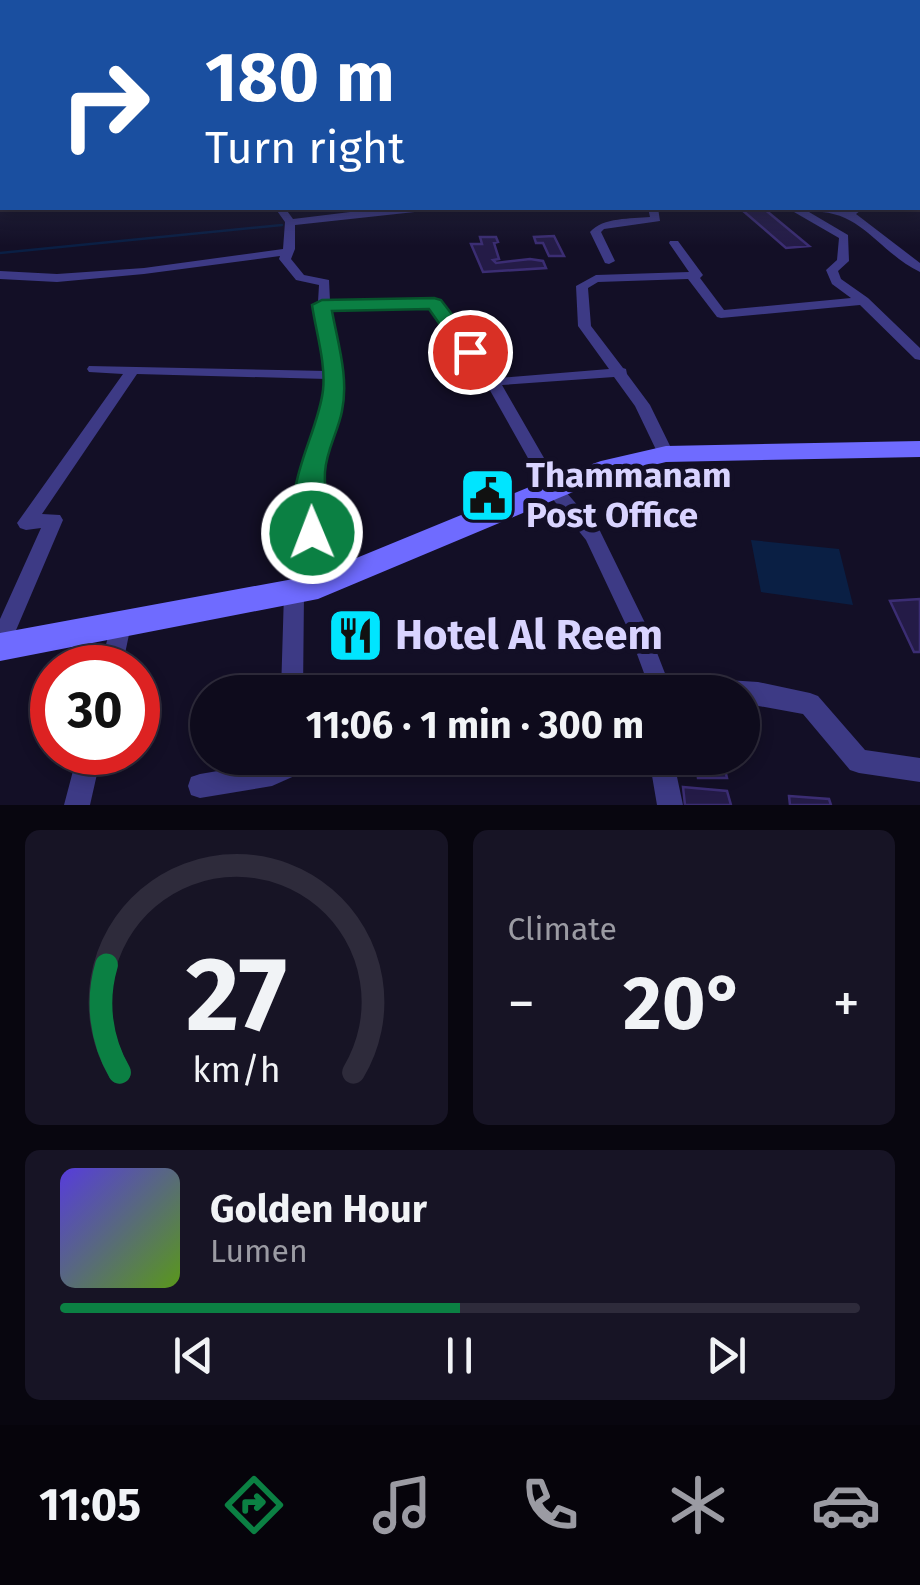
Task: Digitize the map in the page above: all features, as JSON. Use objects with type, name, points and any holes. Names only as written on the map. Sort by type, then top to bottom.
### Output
[{"type":"main road","points":[[0,644],[306,590],[553,488],[610,467],[666,454],[920,449]]},
{"type":"street","points":[[281,210],[290,222],[290,249],[285,259],[300,278],[324,283],[322,305],[333,375],[330,414],[313,464],[306,590],[294,675]]},
{"type":"street","points":[[290,222],[380,210]]},
{"type":"street","points":[[654,210],[656,219],[601,226],[595,232],[608,263],[582,286],[581,294],[586,326],[621,372],[666,454]]},
{"type":"street","points":[[798,210],[844,236],[843,260],[832,270],[836,281],[920,356]]},
{"type":"street","points":[[849,210],[920,269]]},
{"type":"street","points":[[592,280],[697,273],[674,243]]},
{"type":"street","points":[[0,275],[57,278],[144,272],[286,252]]},
{"type":"street","points":[[692,276],[721,314],[864,302]]},
{"type":"street","points":[[322,305],[434,304],[490,377],[553,488],[593,536],[637,627],[654,675]]},
{"type":"street","points":[[94,369],[333,375]]},
{"type":"street","points":[[0,644],[54,520],[26,523],[132,370]]},
{"type":"street","points":[[503,382],[621,372]]},
{"type":"street","points":[[116,645],[121,625]]},
{"type":"street","points":[[760,693],[810,704],[860,762],[920,770]]},
{"type":"street","points":[[77,805],[84,775]]},
{"type":"street","points":[[200,786],[266,775]]},
{"type":"street","points":[[664,775],[670,805]]},
{"type":"water","points":[[751,540],[839,549],[853,605],[761,592]]},
{"type":"building","points":[[742,210],[765,210],[809,246],[786,248]]},
{"type":"building","points":[[554,236],[564,256],[549,256],[543,243],[536,243],[534,237]]},
{"type":"building","points":[[480,237],[496,237],[496,263],[530,259],[543,261],[546,268],[483,272],[471,244],[482,244]]},
{"type":"building","points":[[920,599],[920,652],[914,652],[890,601]]},
{"type":"building","points":[[362,617],[365,653],[333,656],[334,622]]},
{"type":"building","points":[[698,775],[727,778],[698,778]]},
{"type":"building","points":[[683,787],[727,791],[731,805],[685,805]]},
{"type":"building","points":[[789,796],[829,799],[831,805],[790,805]]},
{"type":"waterway","points":[[0,253],[282,225]]},
{"type":"place","name":"Thammanam Post Office","points":[[487,495]]},
{"type":"place","name":"Hotel Al Reem","points":[[356,635]]},
{"type":"route","points":[[312,533],[309,506],[313,464],[335,386],[322,305],[434,304],[470,352]]}]
